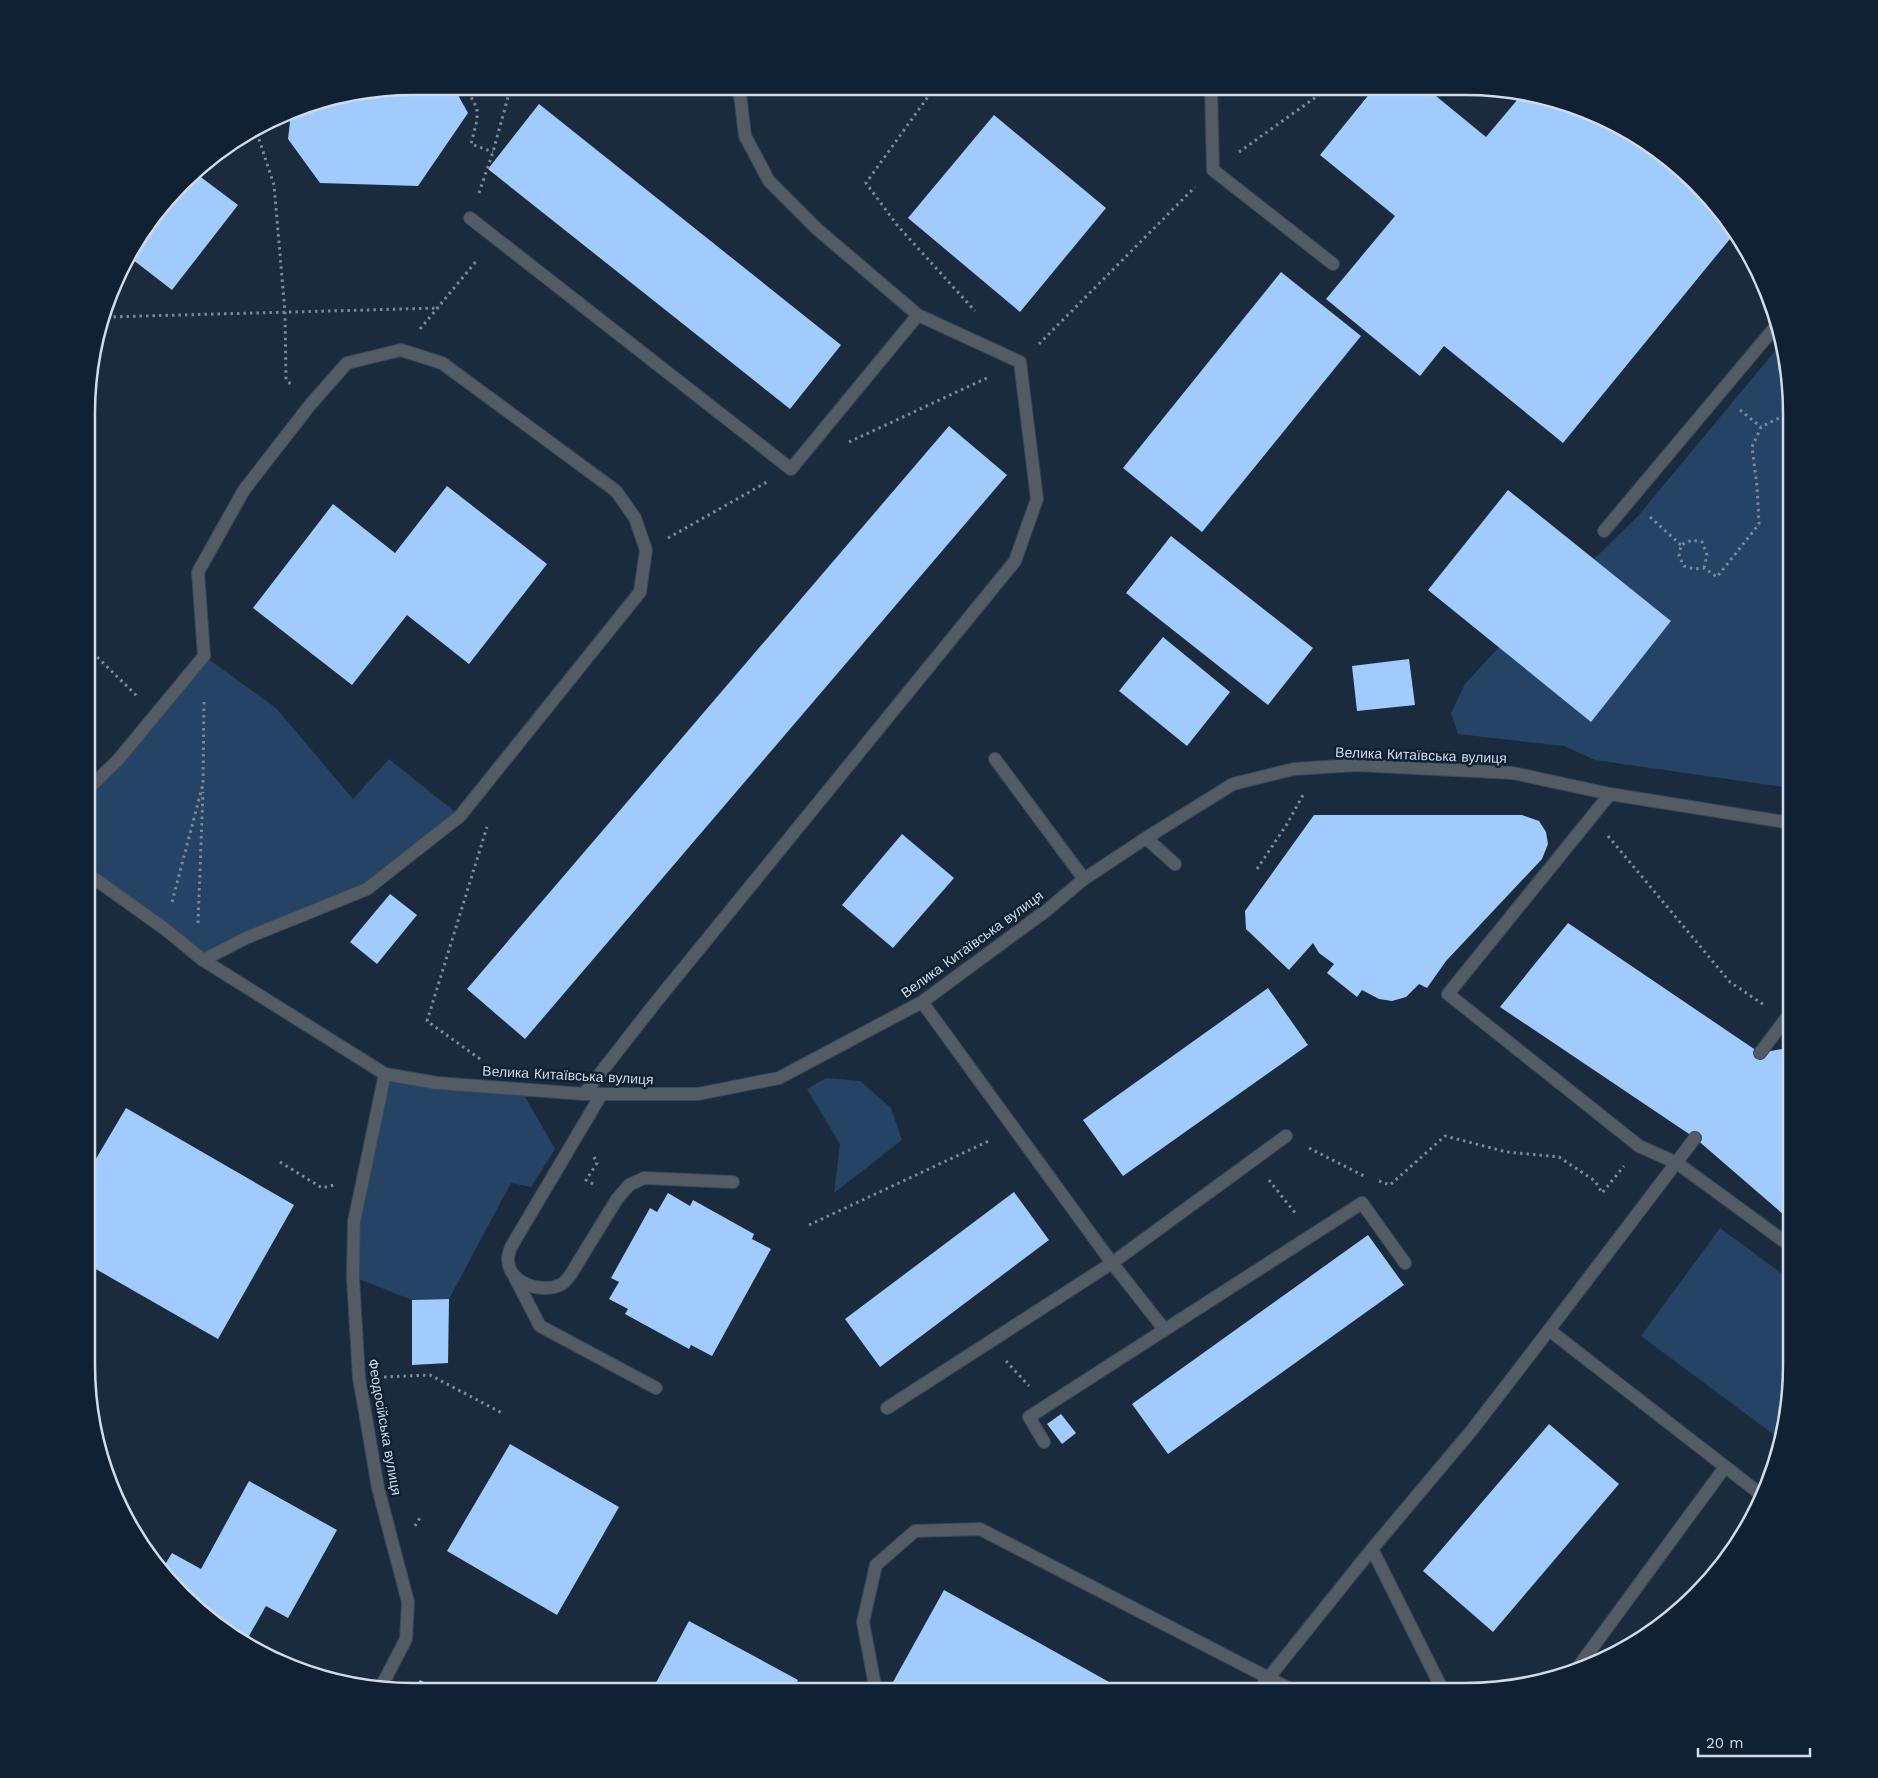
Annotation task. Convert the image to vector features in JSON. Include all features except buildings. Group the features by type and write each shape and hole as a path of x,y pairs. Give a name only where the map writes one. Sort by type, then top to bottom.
{"street":[{"path":"584,1094 656,1002 1015,561 1037,499 1020,362 918,316 817,229 769,181 745,136 740,95"},
{"path":"1211,95 1213,170 1333,264"},
{"path":"470,218 791,469 918,316"},
{"path":"1604,531 1772,331"},
{"path":"95,782 118,760 204,656 198,572 244,490 310,405 347,363 401,350 442,363 616,491 635,518 646,550 640,592 460,816 367,889 246,938 203,960"},
{"path":"995,759 1084,879"},
{"name":"Велика Китаївська вулиця","path":"95,879 165,929 203,960 385,1074 437,1083 584,1094 698,1094 779,1078 922,1002 1047,910 1084,879 1233,784 1294,769 1356,765 1513,773 1610,794 1783,822"},
{"path":"1610,794 1448,994 1640,1146 1677,1163 1783,1240"},
{"path":"1146,838 1175,864"},
{"path":"922,1002 1112,1263 1164,1330"},
{"path":"1760,1053 1783,1024"},
{"name":"Феодосійська вулиця","path":"384,1681 406,1639 408,1602 378,1488 359,1378 353,1278 354,1222 385,1074"},
{"path":"602,1095 511,1247 508,1260 540,1326 656,1388"},
{"path":"887,1408 1112,1263 1286,1136"},
{"path":"1265,1683 1372,1549 1472,1430 1695,1138"},
{"path":"513,1273 527,1285 546,1290 562,1285 571,1274 617,1199 630,1185 644,1178 733,1182"},
{"path":"1044,1442 1029,1417 1362,1203 1405,1264"},
{"path":"1549,1330 1757,1491"},
{"path":"1583,1660 1726,1467"},
{"path":"874,1683 863,1622 876,1565 915,1531 980,1529 1279,1683"},
{"path":"1372,1549 1439,1683"}],"path":[{"path":"470,95 478,108 471,144 493,152"},
{"path":"470,218 493,152 509,95"},
{"path":"929,95 866,183 897,225 975,312"},
{"path":"258,136 274,185 285,312 286,380 310,405"},
{"path":"110,317 439,308 496,237"},
{"path":"1681,545 1679,556 1684,566 1694,569 1704,568 1717,577 1759,524 1752,448 1761,427 1779,418 1783,418"},
{"path":"1631,499 1681,545"},
{"path":"1681,545 1692,540 1702,542 1707,555 1704,568"},
{"path":"95,655 155,715"},
{"path":"198,927 203,784 204,656"},
{"path":"165,929 203,784"},
{"path":"1257,869 1287,824 1303,795"},
{"path":"1592,816 1730,982 1783,1013"},
{"path":"482,1061 427,1021 489,822"},
{"path":"809,1225 1014,1129"},
{"path":"1286,1136 1361,1175 1390,1185 1445,1136 1508,1152 1559,1157 1595,1181 1602,1193 1640,1146"},
{"path":"1254,1159 1311,1235"},
{"path":"280,1162 322,1188"},
{"path":"586,1180 597,1163"},
{"path":"990,1342 1030,1388"},
{"path":"359,1378 430,1375 502,1413"}],"shaded area":[{"path":"1777,349 1783,413 1783,787 1595,760 1564,746 1458,734 1451,713 1465,684 1499,647 1591,721 1671,621 1594,559 1638,516"},
{"path":"204,656 276,708 353,799 389,759 460,816 367,889 203,960 95,879 95,781"},
{"path":"384,1077 520,1088 555,1149 531,1187 511,1183 449,1299 412,1300 359,1279 354,1222"},
{"path":"826,1078 860,1081 891,1108 902,1140 834,1193 840,1144 807,1089"},
{"path":"1720,1228 1783,1274 1782,1386 1775,1435 1641,1336"}]}
